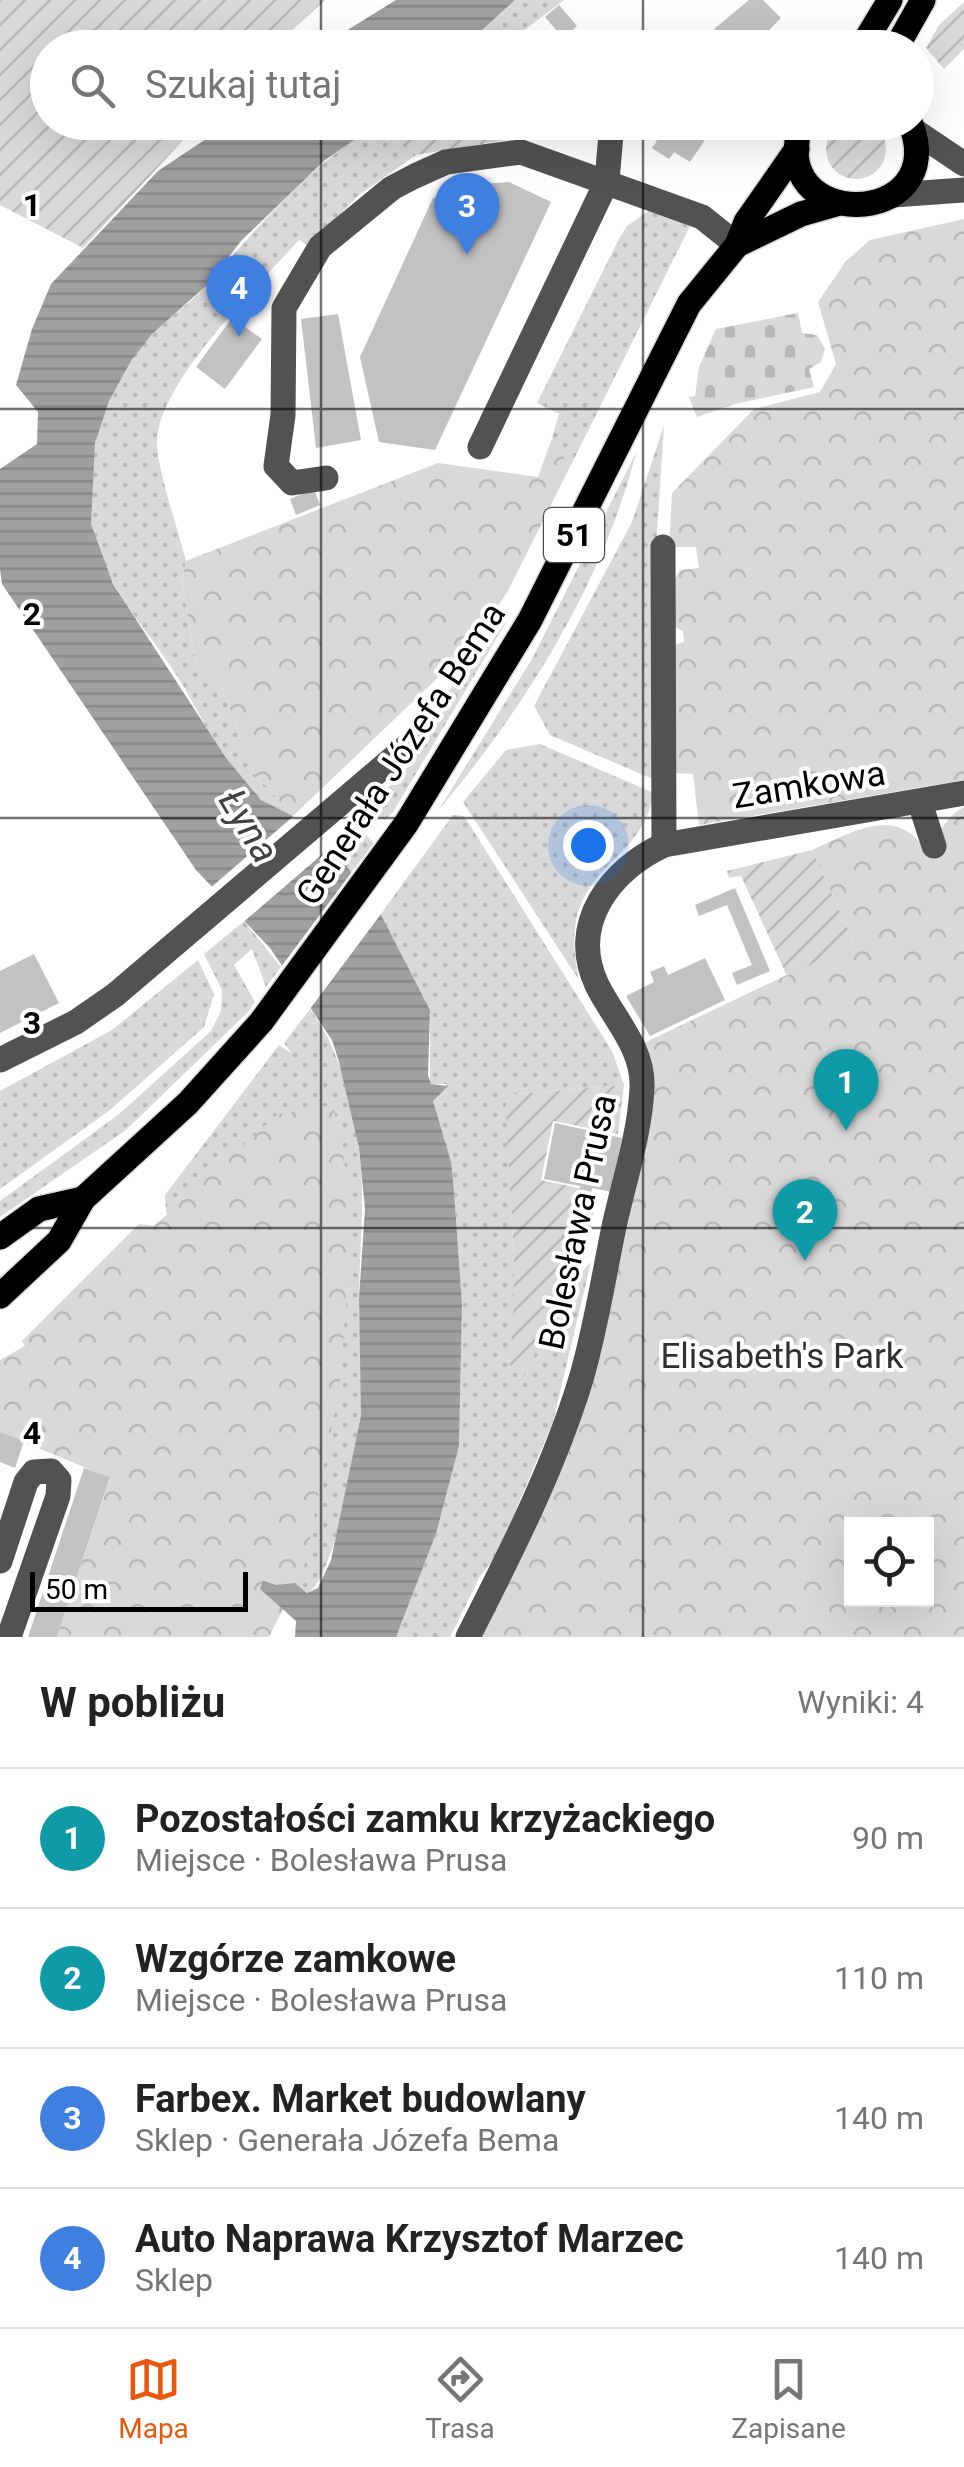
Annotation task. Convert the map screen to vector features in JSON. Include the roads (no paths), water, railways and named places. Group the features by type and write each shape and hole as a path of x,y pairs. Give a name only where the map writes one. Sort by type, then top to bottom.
{"main road":[{"path":"872,30 890,0"},
{"path":"906,30 922,0"},
{"name":"51","path":"797,149 799,140"},
{"path":"893,195 914,162 912,140"},
{"path":"797,149 810,186 836,204"},
{"name":"Generała Józefa Bema","path":"0,1296 58,1241 83,1199 188,1102 261,1022 406,824 530,620 689,304 737,245 746,222 797,149"},
{"name":"51","path":"836,204 865,207 893,195"},
{"name":"Generała Józefa Bema","path":"737,245 801,214 836,204"},
{"name":"Generała Józefa Bema","path":"0,1236 40,1208 83,1199"}],"street":[{"path":"480,447 607,182 610,140"},
{"path":"931,140 964,164"},
{"path":"326,478 292,482 276,466 283,415 284,308 320,248 392,188 446,162 521,152 702,217 737,245"},
{"path":"893,195 964,190"},
{"path":"663,548 664,845"},
{"path":"0,1060 76,1022 187,938 410,743"},
{"name":"Zamkowa","path":"664,845 964,793"},
{"path":"920,803 934,846"},
{"name":"Bolesława Prusa","path":"468,1637 549,1462 582,1378 638,1122 640,1064 593,975 590,923 613,878 639,856 664,845"},
{"path":"0,1560 26,1482 34,1472 51,1471 59,1480 58,1496 9,1637"}],"water":[{"path":"396,0 515,0 482,30 347,30"},
{"name":"Łyna","path":"204,140 354,140 325,160 241,241 207,285 152,334 131,361 109,401 95,443 91,524 113,584 226,758 261,800 293,816 343,861 380,913 430,1010 428,1075 431,1084 448,1086 433,1101 451,1162 454,1191 462,1304 459,1446 436,1534 396,1637 295,1637 296,1621 260,1589 263,1581 276,1585 295,1583 307,1593 318,1588 331,1560 361,1416 359,1298 365,1209 359,1148 332,1040 270,948 196,870 2,584 0,469 37,444 38,412 16,385 32,329 51,284 158,171"}],"place":[{"name":"Farbex. Market budowlany","path":"467,255"},
{"name":"Auto Naprawa Krzysztof Marzec","path":"239,337"},
{"name":"Pozostałości zamku krzyżackiego","path":"846,1131"},
{"name":"Wzgórze zamkowe","path":"805,1261"}],"park label":[{"name":"Elisabeth's Park","path":"782,1356"}]}
